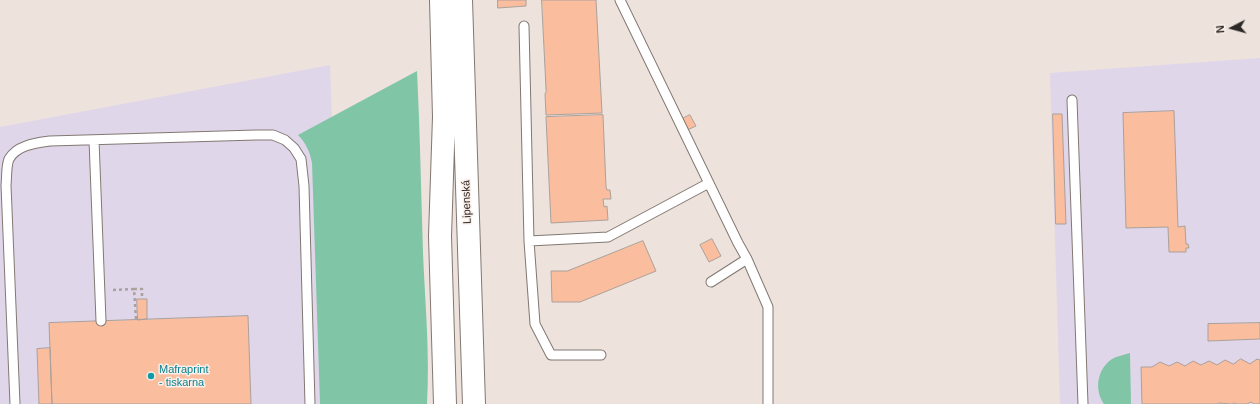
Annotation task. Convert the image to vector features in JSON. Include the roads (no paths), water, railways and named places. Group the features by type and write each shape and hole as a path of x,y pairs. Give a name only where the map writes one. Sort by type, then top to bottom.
{"main road":[{"path":"441,0 444,117 440,236 445,404"},
{"name":"Lipenská","path":"461,0 474,404"}],"lane":[{"path":"620,0 747,259 768,307 768,404"},
{"path":"524,26 529,241 535,324 550,355 601,356"},
{"path":"1072,100 1084,404"},
{"path":"15,404 6,185 9,159 23,147 50,141 256,134 273,135 284,140 294,148 301,159 304,186 310,404"},
{"path":"94,140 101,321"},
{"path":"529,241 608,237 709,183"},
{"path":"711,282 747,259"}],"place":[{"name":"Mafraprint - tiskarna","path":"151,376"}]}
